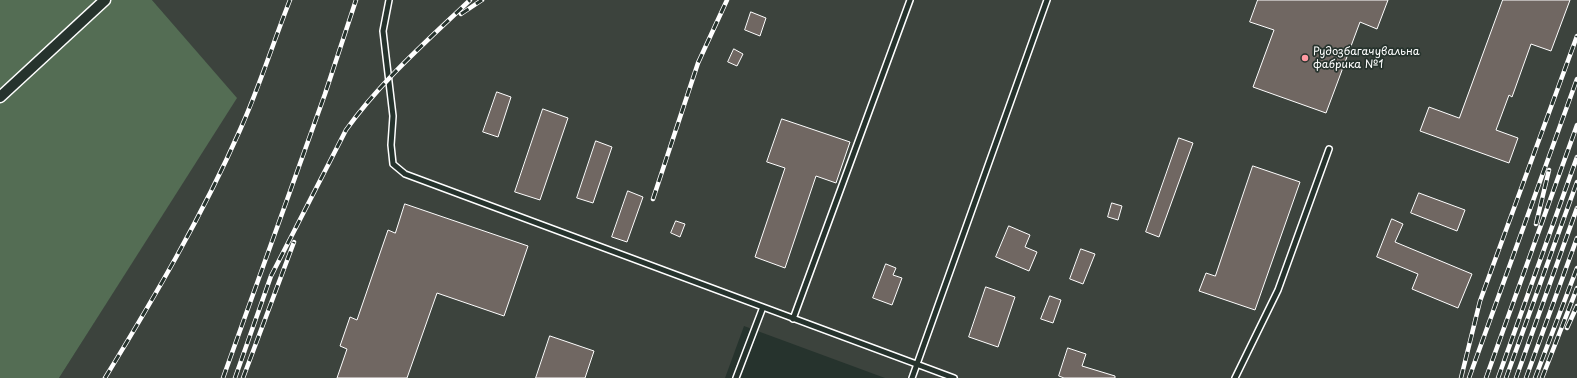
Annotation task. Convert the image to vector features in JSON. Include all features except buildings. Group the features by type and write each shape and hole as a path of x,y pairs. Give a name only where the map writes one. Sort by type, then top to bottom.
{"street":[{"path":"0,97 105,0"}],"lane":[{"path":"389,0 383,31 393,116 390,145 393,164 405,174 954,378"},
{"path":"793,318 910,0"},
{"path":"912,378 1047,0"},
{"path":"1235,378 1278,290 1329,149"},
{"path":"736,378 763,307"}],"shaded area":[{"path":"152,0 1577,0 1577,378 885,378 744,326 725,378 59,378 236,98"}],"green space":[{"path":"0,0 152,0 237,98 59,378 0,378"}],"railway":[{"path":"105,378 177,256 210,194 240,130 290,0"},
{"path":"223,378 325,94 356,0"},
{"path":"235,378 271,276 346,130 389,78 470,0"},
{"path":"461,14 482,0"},
{"path":"653,199 698,63 727,0"},
{"path":"1461,378 1480,301 1577,36"},
{"path":"1469,378 1577,79"},
{"path":"1486,378 1577,125"},
{"path":"1498,378 1577,157"},
{"path":"1536,224 1549,170"},
{"path":"1506,378 1577,182"},
{"path":"1516,378 1577,208"},
{"path":"1526,378 1577,238"},
{"path":"243,378 294,242"},
{"path":"1535,378 1577,268"},
{"path":"1542,378 1577,288"},
{"path":"1567,328 1577,306"}],"place":[{"name":"Рудозбагачувальна фабрика №1","path":"1305,58"}]}
